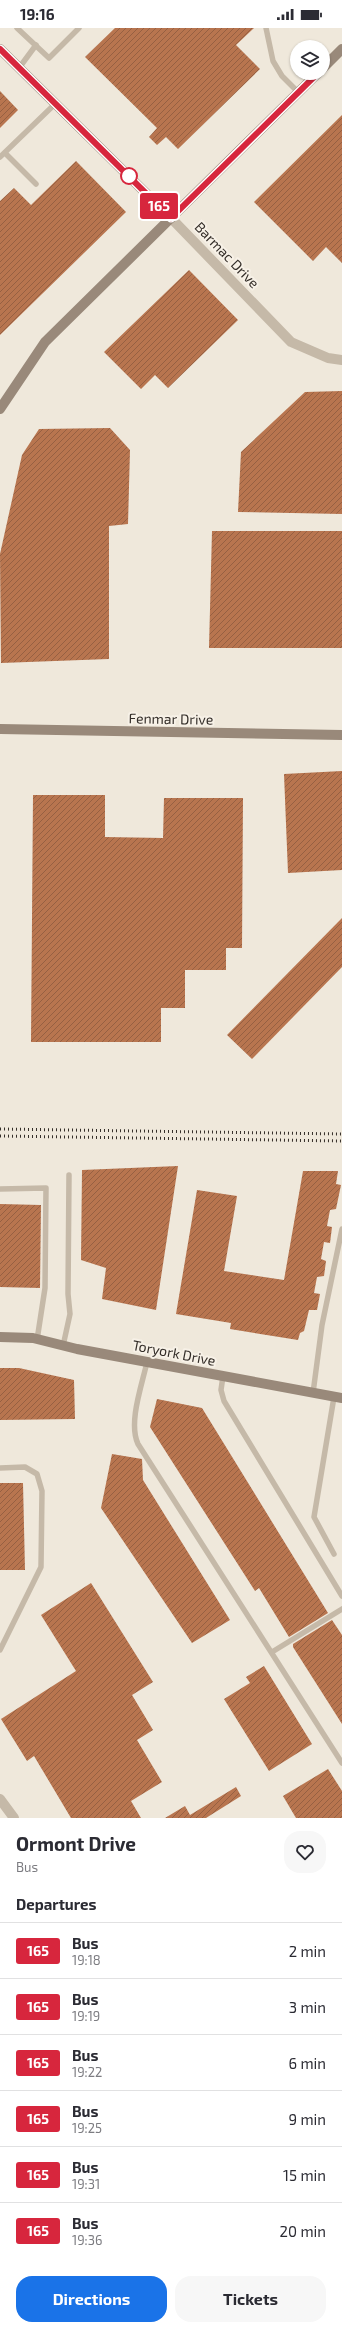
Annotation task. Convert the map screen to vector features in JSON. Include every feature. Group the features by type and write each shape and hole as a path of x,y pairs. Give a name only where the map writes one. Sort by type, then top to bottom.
{"street":[{"name":"Barmac Drive","path":"0,49 56,102 292,342 328,358 342,360"},
{"path":"330,61 342,49"},
{"path":"0,409 45,342 311,80"},
{"name":"Fenmar Drive","path":"0,730 342,735"},
{"name":"Toryork Drive","path":"0,1337 37,1340 338,1398"},
{"path":"0,1799 14,1818"}],"lane":[{"path":"17,28 49,58 80,28"},
{"path":"266,28 273,61 282,76 298,93"},
{"path":"19,68 36,46"},
{"path":"0,158 56,102"},
{"path":"5,153 36,184"},
{"path":"63,1346 70,1314 68,1294 69,1175"},
{"path":"0,1189 46,1188 45,1288 37,1340"},
{"path":"313,1393 322,1325 342,1229"},
{"path":"147,1362 134,1424 135,1438 342,1763"},
{"path":"223,1376 221,1390 224,1401 342,1596"},
{"path":"334,1554 314,1517 338,1398"},
{"path":"0,1468 25,1467 37,1474 42,1491 42,1528 41,1567 0,1650"},
{"path":"272,1652 342,1609"}],"building":[{"path":"115,28 254,28 236,45 260,69 178,149 166,137 157,145 149,137 157,128 85,57"},
{"path":"0,91 18,110 0,128"},
{"path":"342,115 342,263 326,247 313,261 254,202"},
{"path":"76,161 126,212 0,335 0,201 14,188 31,205"},
{"path":"189,270 238,320 168,388 155,375 141,389 104,352"},
{"path":"342,391 342,514 238,512 241,452 305,392"},
{"path":"110,428 130,450 128,524 109,526 109,659 1,663 0,554 22,455 39,429"},
{"path":"212,531 342,531 342,648 209,648"},
{"path":"342,771 342,870 288,873 284,774"},
{"path":"33,795 105,795 105,837 163,838 164,798 243,798 242,948 226,948 226,970 185,970 185,1008 161,1008 161,1042 31,1042"},
{"path":"342,918 342,967 252,1059 227,1035"},
{"path":"178,1166 156,1310 102,1299 106,1268 81,1260 82,1170"},
{"path":"303,1171 338,1171 336,1184 341,1185 336,1209 330,1210 327,1226 332,1227 330,1243 324,1242 321,1259 326,1261 324,1276 317,1277 314,1293 320,1294 317,1310 309,1310 304,1331 300,1333 298,1340 230,1329 231,1323 176,1314 197,1190 237,1196 224,1271 284,1280"},
{"path":"0,1204 41,1205 40,1288 0,1287"},
{"path":"0,1368 19,1368 74,1380 75,1419 0,1420"},
{"path":"157,1399 202,1408 328,1613 289,1637 259,1588 255,1591 150,1427"},
{"path":"112,1454 142,1459 143,1480 230,1620 192,1643 101,1508"},
{"path":"0,1483 23,1483 25,1570 0,1570"},
{"path":"91,1583 153,1682 132,1695 153,1730 137,1740 162,1782 131,1801 141,1818 71,1818 34,1756 27,1761 1,1719 76,1671 41,1615"},
{"path":"332,1620 342,1635 342,1724 293,1647 293,1644"},
{"path":"264,1666 312,1744 269,1771 224,1699 250,1683 246,1677"},
{"path":"328,1769 342,1791 342,1818 296,1818 283,1796"},
{"path":"236,1787 241,1796 206,1818 165,1818 185,1806 190,1815"}],"railway":[{"path":"0,1129 342,1134"},
{"path":"0,1136 342,1141"}],"bus line":[{"name":"165","path":"0,49 56,102 171,218 311,80"}]}
